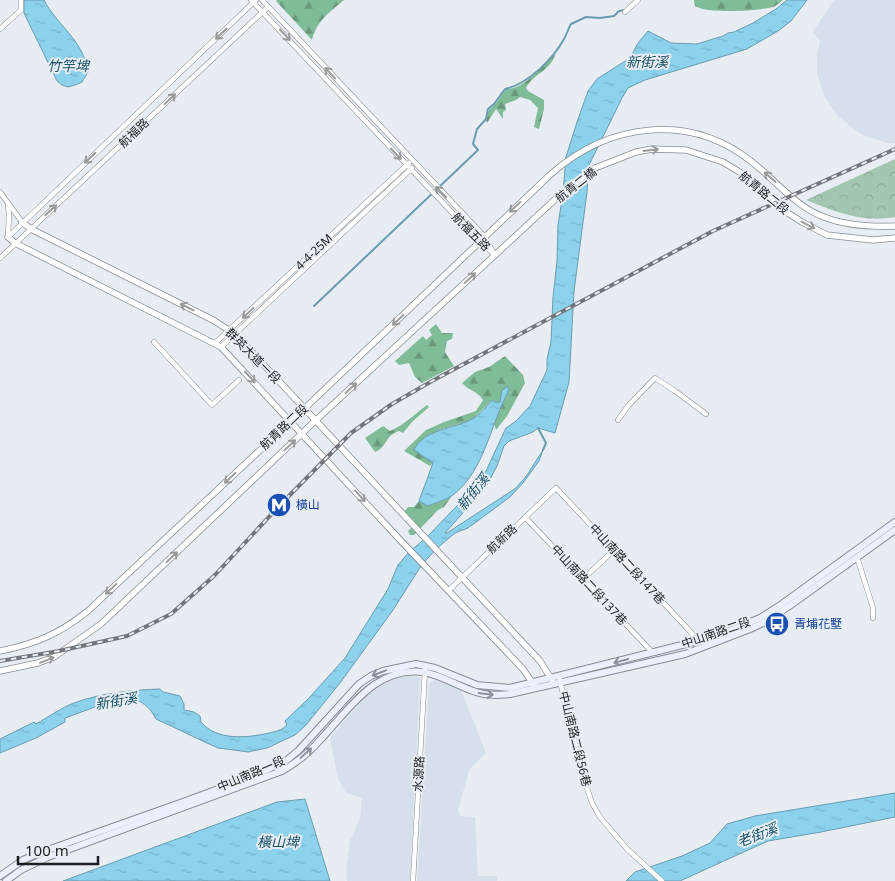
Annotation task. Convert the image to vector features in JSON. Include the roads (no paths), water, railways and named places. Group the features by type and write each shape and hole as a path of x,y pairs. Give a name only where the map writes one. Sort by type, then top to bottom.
{"main road":[{"name":"中山南路二段","path":"510,691 535,686 652,652 719,635 760,618 895,522"},
{"name":"中山南路二段","path":"556,680 685,654 750,629 788,607 895,530"},
{"name":"中山南路一段","path":"0,876 23,860 39,853 256,775 287,760 299,750 359,684 371,676 401,666 416,664 425,669"},
{"name":"中山南路一段","path":"6,881 10,876 48,857 282,771 296,763 307,753 365,690 394,675 435,668 477,684 510,691"}],"street":[{"path":"0,29 21,10 21,0"},
{"name":"航福五路","path":"262,0 484,236 495,255"},
{"path":"625,12 638,0"},
{"name":"航福五路","path":"254,1 480,242 495,255"},
{"name":"航福路","path":"8,237 254,1"},
{"name":"航福路","path":"0,258 268,7"},
{"name":"航青路二段","path":"618,135 661,129 720,141 752,162 799,203 822,217 870,227 895,226"},
{"name":"航青二橋","path":"551,174 576,154 598,142 618,135"},
{"name":"航青路二段","path":"605,164 624,156 652,149 686,150 710,157 735,169 761,189 783,210 828,235 873,240 895,238"},
{"name":"4-4-25M","path":"215,343 232,332 413,162"},
{"name":"航青二橋","path":"548,207 577,181 595,168 605,164"},
{"name":"航青路二段","path":"0,651 33,643 71,625 304,409 551,174"},
{"path":"0,192 22,222"},
{"path":"7,203 9,214 8,237"},
{"name":"航青路二段","path":"0,671 38,663 54,657 101,624 315,421 548,207"},
{"name":"群英大道一段","path":"22,222 31,229 212,320 232,332 462,577"},
{"name":"群英大道一段","path":"8,237 16,243 221,347 291,420 448,591"},
{"name":"4-4-25M","path":"221,347 232,332"},
{"path":"154,342 212,405 239,380"},
{"path":"618,420 628,406 655,378 706,414"},
{"name":"航新路","path":"448,591 556,488"},
{"name":"中山南路二段147巷","path":"556,488 698,641"},
{"name":"中山南路二段137巷","path":"525,517 652,652"},
{"path":"583,579 614,550"},
{"path":"857,557 873,608 872,618"},
{"path":"462,577 556,680"},
{"path":"448,591 523,669 535,686"},
{"name":"水源路","path":"413,881 425,669"},
{"name":"中山南路二段56巷","path":"556,680 582,776 592,802 600,817 628,849 662,881"}],"water":[{"name":"竹竿埤","path":"24,0 44,0 76,42 88,72 82,82 68,87 57,81 24,13"},
{"name":"新街溪","path":"787,0 807,0 791,21 747,49 645,80 628,88 589,165 574,291 569,382 555,433 538,428 533,432 509,441 504,446 497,466 486,487 445,533 516,488 543,450 539,461 510,497 468,528 455,533 436,549 421,566 393,610 340,683 306,725 295,735 267,748 248,752 218,748 156,719 147,707 134,699 95,707 65,718 65,722 36,738 0,753 0,739 34,722 36,724 64,707 106,694 128,691 160,689 163,692 180,696 184,704 184,710 194,712 200,716 201,722 208,728 224,735 242,737 260,735 278,730 287,725 285,721 309,698 345,658 388,589 398,565 476,486 486,471 506,428 516,421 530,406 547,370 547,359 551,342 558,225 566,157 588,91 597,79 630,58 638,43 648,31 671,43 697,44 734,32 753,23"},
{"path":"507,386 509,390 480,460 464,485 450,497 428,506 419,501 433,463 414,450 418,443 440,430 475,417 492,400 496,403 500,402 502,391"},
{"name":"老街溪","path":"895,793 895,817 768,841 680,881 626,881 635,872 682,856 710,843 727,824 755,816"},
{"name":"橫山埤","path":"305,799 330,881 63,881 277,802"}],"waterway":[{"path":"314,306 478,150 473,144 477,129 486,119 488,109 505,89 522,82 547,62 559,47 571,24 586,17 614,16 619,11 625,10"},
{"path":"538,428 546,443 543,450"}],"railway":[{"path":"0,661 59,651 127,636 171,614 214,576 351,433 392,404 713,231 895,149"}],"place":[{"name":"橫山","path":"279,505"},
{"name":"青埔花墅","path":"777,624"}]}
